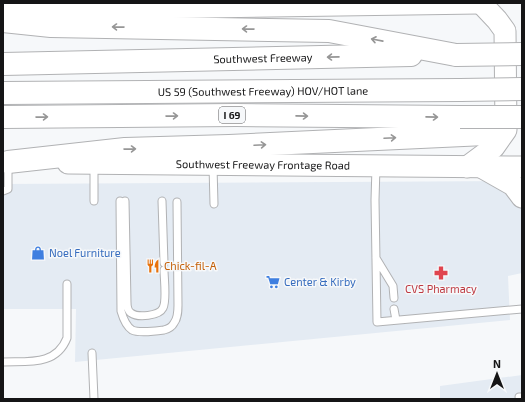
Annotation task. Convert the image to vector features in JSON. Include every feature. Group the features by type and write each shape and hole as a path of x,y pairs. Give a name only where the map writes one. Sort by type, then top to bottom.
{"highway":[{"path":"3,21 51,26 329,31 456,54"},
{"name":"Southwest Freeway","path":"3,64 456,54 522,54"},
{"name":"US 59 (Southwest Freeway) HOV/HOT lane","path":"3,93 522,90"},
{"name":"I 69","path":"3,118 236,115 461,126 522,118"},
{"path":"5,162 125,149 237,146 461,126"}],"main road":[{"path":"3,10 294,4 480,3 497,20 505,31 506,130 494,146 474,167 514,185 522,196"},
{"name":"Southwest Freeway Frontage Road","path":"5,162 522,168"}],"lane":[{"path":"3,191 8,189 5,162"},
{"path":"94,163 94,201"},
{"path":"214,165 214,204"},
{"path":"376,167 375,200 377,322 522,309"},
{"path":"162,201 164,308 157,314 136,315 132,314 127,307 122,201 121,311 122,317 131,329 136,331 164,330 174,324 177,320 177,202"},
{"path":"376,258 393,286 394,298"},
{"path":"3,362 42,360 55,355 60,351 67,338 67,284"},
{"path":"394,309 396,320"},
{"path":"92,353 94,399"}],"shaded area":[{"path":"522,181 522,273 508,276 510,320 75,362 76,309 3,309 3,184"},
{"path":"522,375 522,399 440,399 440,386"}],"place":[{"name":"Noel Furniture","path":"38,253"},
{"name":"Chick-fil-A","path":"153,266"},
{"name":"CVS Pharmacy","path":"441,273"},
{"name":"Center & Kirby","path":"273,282"}]}
